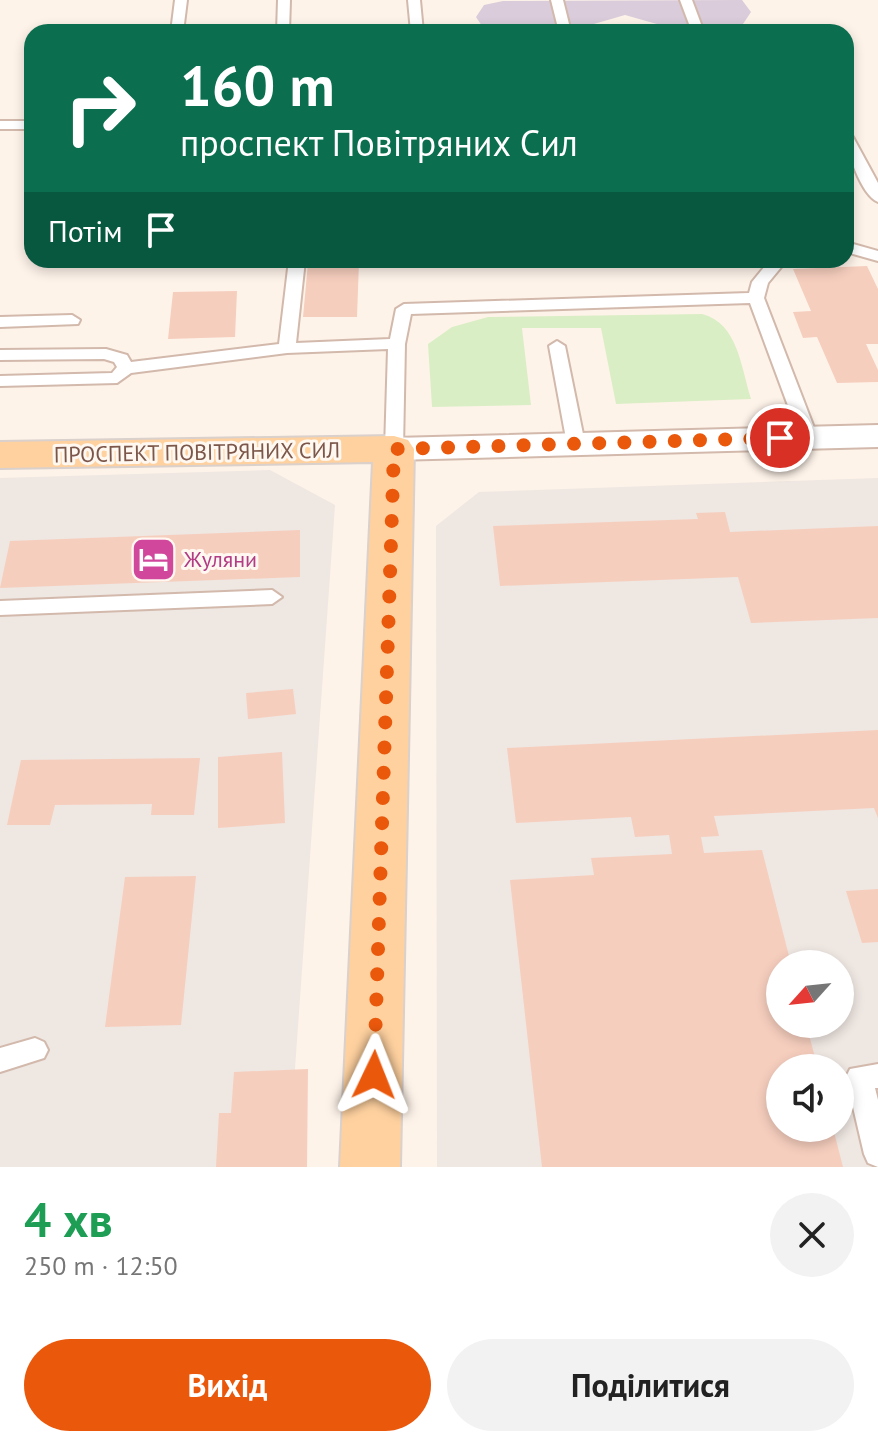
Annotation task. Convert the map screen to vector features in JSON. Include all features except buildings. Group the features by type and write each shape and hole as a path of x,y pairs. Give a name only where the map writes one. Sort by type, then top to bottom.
{"main road":[{"name":"ПРОСПЕКТ ПОВІТРЯНИХ СИЛ","path":"0,455 394,449"},
{"path":"370,1167 394,449"}],"street":[{"name":"ПРОСПЕКТ ПОВІТРЯНИХ СИЛ","path":"394,449 878,436"}],"lane":[{"path":"178,24 181,0"},
{"path":"283,24 284,0"},
{"path":"414,0 416,24"},
{"path":"557,0 563,24"},
{"path":"686,0 695,24"},
{"path":"0,125 24,125"},
{"path":"854,152 878,197"},
{"path":"854,249 878,256"},
{"path":"287,348 296,268"},
{"path":"772,268 760,282 756,298 809,438"},
{"path":"394,449 397,344 404,309 756,298"},
{"path":"0,322 72,320"},
{"path":"0,381 117,378 126,368 287,348 397,344"},
{"path":"557,346 576,444"},
{"path":"0,355 106,354 121,359 126,368"},
{"path":"0,608 272,597"},
{"path":"0,1060 35,1050"},
{"path":"878,1076 859,1077 878,1154"}],"shaded area":[{"path":"270,470 335,505 288,1167 0,1167 0,478"},
{"path":"878,478 878,1167 437,1167 436,526 479,492"}],"green space":[{"path":"702,314 714,319 731,336 751,399 616,404 601,328 522,328 531,405 432,407 428,344 452,327 488,317"}],"taxiway":[{"path":"503,17 573,15 612,0"},
{"path":"633,0 671,12 724,12"}],"place":[{"name":"Жуляни","path":"153,559"}],"route":[{"path":"374,1075 394,449 780,438"}]}
